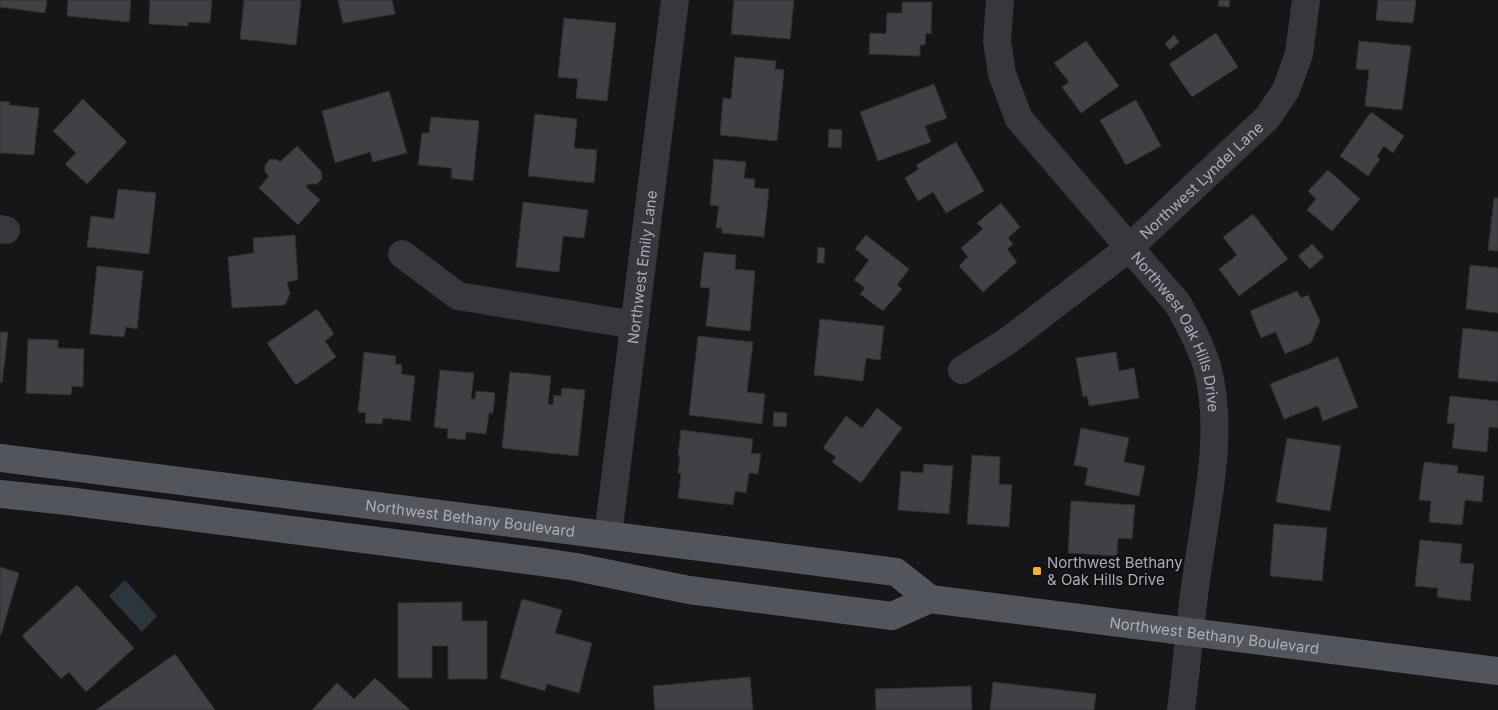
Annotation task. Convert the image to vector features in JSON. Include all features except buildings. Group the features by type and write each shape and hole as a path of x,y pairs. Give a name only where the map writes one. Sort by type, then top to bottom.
{"main road":[{"name":"Northwest Bethany Boulevard","path":"0,458 896,572 930,599 1498,671"},
{"path":"0,494 542,562 689,590 892,616 930,599"}],"street":[{"name":"Northwest Emily Lane","path":"608,535 675,0"},
{"name":"Northwest Oak Hills Drive","path":"1000,0 997,40 1002,74 1019,119 1178,304 1194,332 1206,366 1213,397 1215,426 1212,464 1181,710"},
{"name":"Northwest Lyndel Lane","path":"962,370 1009,340 1129,248 1267,118 1286,90 1299,54 1306,0"},
{"path":"402,254 458,296 635,325"}],"shaded area":[{"path":"125,580 157,616 142,632 109,596"}],"place":[{"name":"Northwest Bethany & Oak Hills Drive","path":"1037,571"}]}
